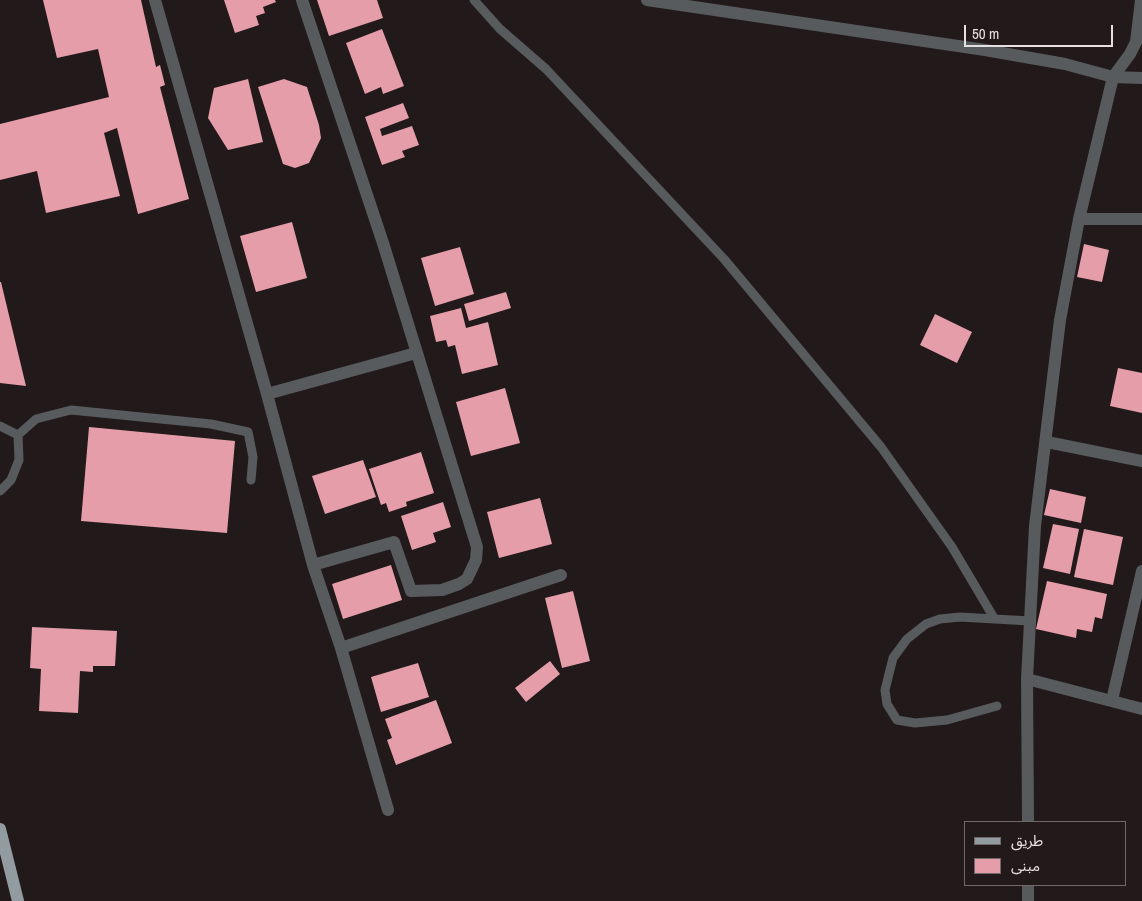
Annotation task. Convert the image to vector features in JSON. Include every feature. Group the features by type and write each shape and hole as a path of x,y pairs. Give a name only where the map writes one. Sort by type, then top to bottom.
{"main road":[{"path":"0,829 18,901"}],"street":[{"path":"155,0 267,394 313,565 341,648 388,810"},
{"path":"302,0 382,242 477,547 472,570 459,584 442,590 411,591 394,542 313,565"},
{"path":"647,0 985,50 1065,64 1112,77 1142,78"},
{"path":"1028,821 1027,679 1035,526 1047,442 1060,320 1079,219 1112,77 1130,54 1136,42 1141,0"},
{"path":"1079,219 1142,219"},
{"path":"267,394 416,353"},
{"path":"1047,442 1142,461"},
{"path":"1112,700 1142,571"},
{"path":"341,648 561,575"},
{"path":"1027,679 1142,709"},
{"path":"1028,886 1028,901"}],"lane":[{"path":"474,0 500,29 546,69 724,259 881,447 952,548 994,618"},
{"path":"0,491 11,480 18,460 18,436 36,419 72,410 211,424 248,432 253,457 251,480"},
{"path":"0,426 18,436"},
{"path":"997,706 947,720 916,723 897,720 887,704 885,690 893,658 907,639 926,624 960,617 1030,621"}],"building":[{"path":"43,0 141,0 156,67 160,65 165,85 160,87 189,199 138,214 117,128 104,133 120,196 46,213 37,171 0,180 0,124 109,97 98,49 57,58"},
{"path":"224,0 275,0 276,2 263,7 265,13 256,16 259,25 235,33"},
{"path":"317,0 377,0 383,18 329,36"},
{"path":"382,29 404,86 383,94 381,87 365,94 346,43"},
{"path":"248,79 263,142 228,150 208,118 214,88"},
{"path":"284,79 307,87 319,125 321,138 309,163 295,168 283,164 258,87"},
{"path":"403,103 409,118 380,129 382,136 412,126 419,145 402,151 405,157 382,165 365,117"},
{"path":"292,222 307,278 256,292 240,236"},
{"path":"1084,244 1109,250 1102,282 1077,277"},
{"path":"460,247 474,294 435,306 421,258"},
{"path":"1,282 26,386 0,383"},
{"path":"506,292 511,308 469,321 464,304"},
{"path":"461,308 466,328 488,322 498,365 462,374 455,345 448,347 446,340 436,342 430,316"},
{"path":"935,314 972,332 957,363 920,345"},
{"path":"1118,368 1142,373 1142,413 1110,406"},
{"path":"505,388 520,443 471,456 456,402"},
{"path":"89,427 235,441 227,533 81,521"},
{"path":"421,452 434,493 406,502 407,506 389,512 386,503 381,505 369,469"},
{"path":"363,460 376,497 325,514 312,476"},
{"path":"1050,489 1086,497 1081,523 1044,515"},
{"path":"540,498 552,544 499,558 487,512"},
{"path":"443,502 451,527 433,533 436,542 412,550 401,516"},
{"path":"1053,524 1079,529 1070,574 1043,568"},
{"path":"1084,529 1123,537 1113,585 1074,577"},
{"path":"391,565 402,600 343,619 332,584"},
{"path":"1047,581 1107,594 1102,619 1095,617 1092,632 1077,629 1076,638 1036,629"},
{"path":"573,591 590,661 562,668 545,598"},
{"path":"32,627 117,631 115,666 93,666 93,672 80,671 78,713 39,711 41,669 30,668"},
{"path":"550,661 560,674 526,702 515,688"},
{"path":"418,663 429,697 381,712 371,677"},
{"path":"436,700 452,743 396,765 387,740 392,738 385,719"}]}
